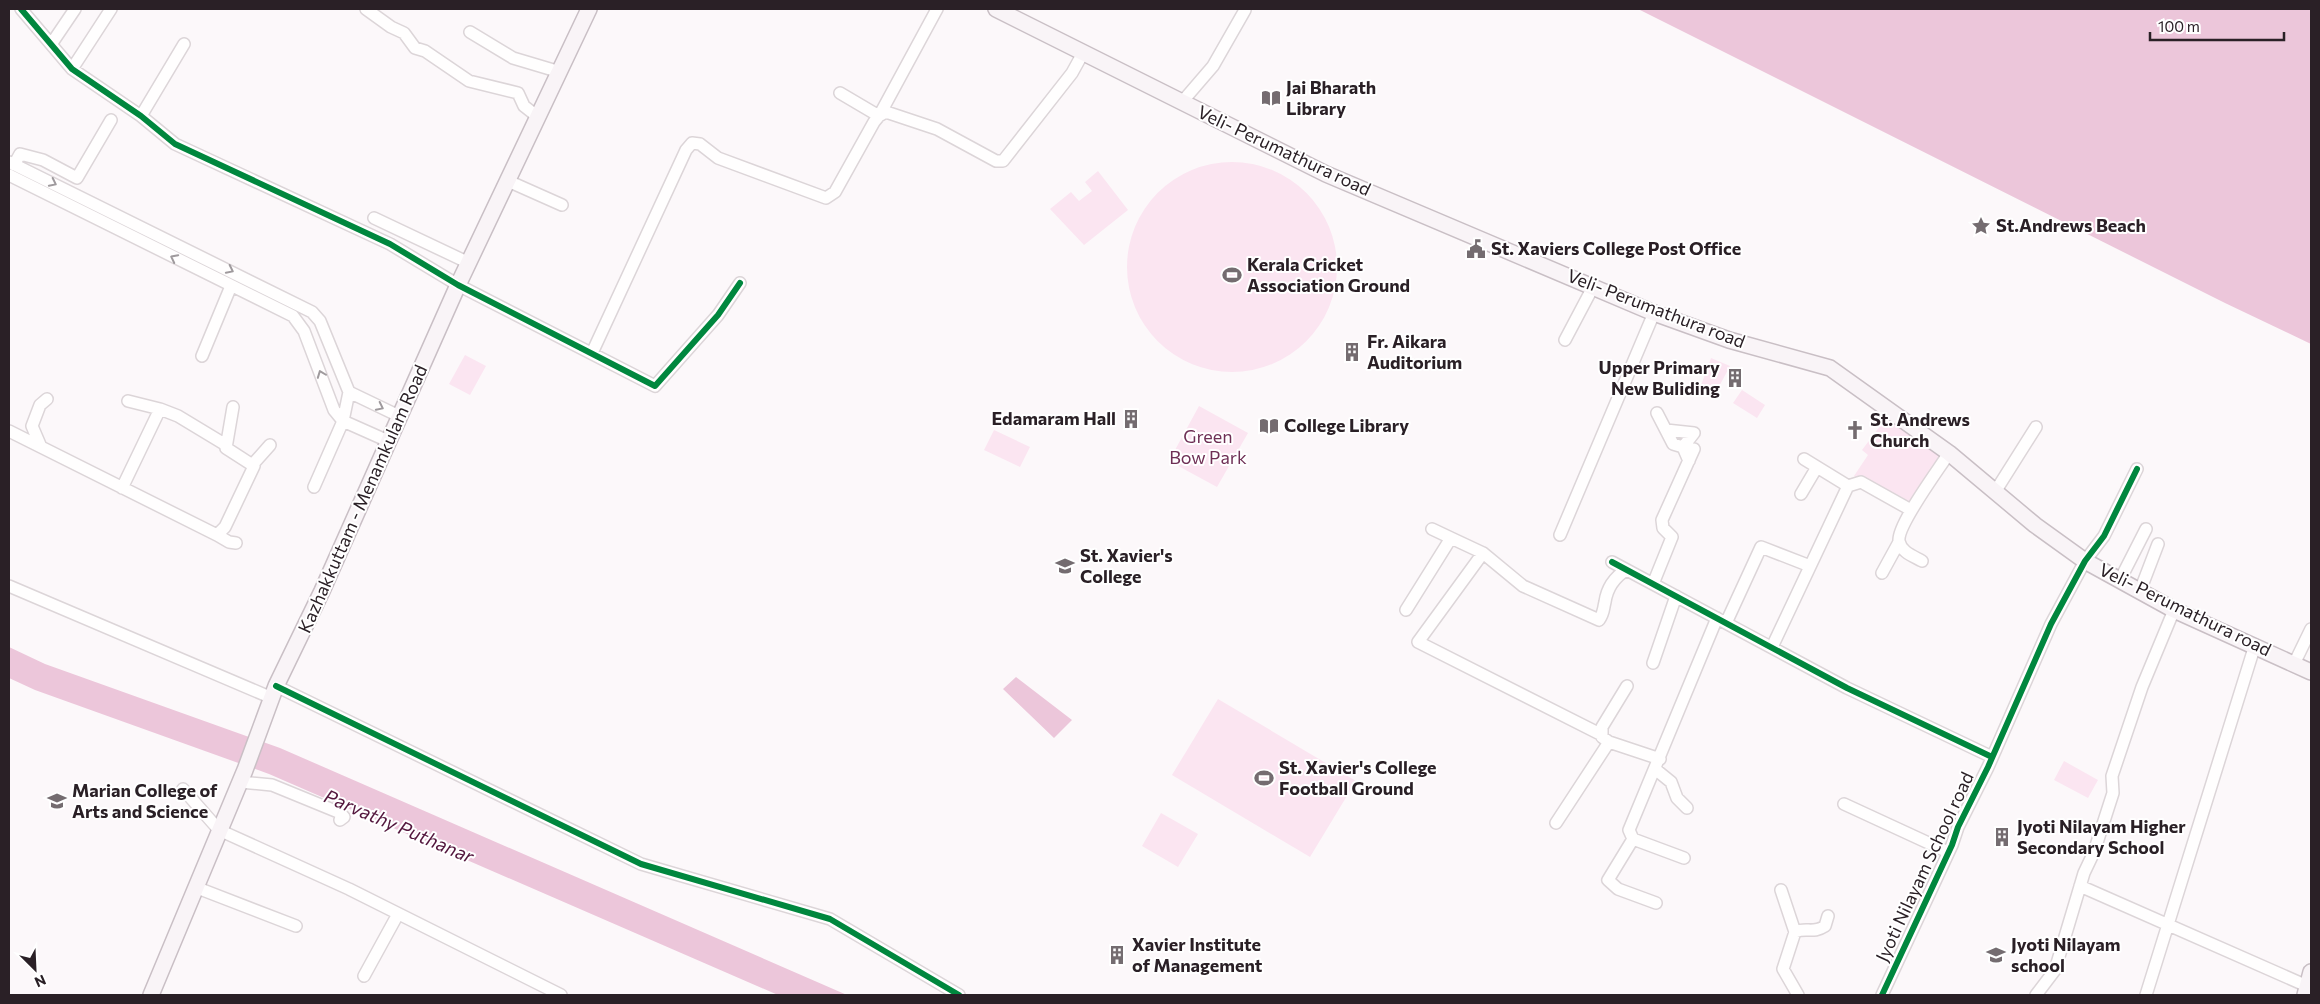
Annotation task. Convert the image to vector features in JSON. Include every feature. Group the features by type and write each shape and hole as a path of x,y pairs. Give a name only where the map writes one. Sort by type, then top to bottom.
{"main road":[{"name":"Kazhakkuttam - Menamkulam Road","path":"151,995 243,776 274,692 322,591 388,441 401,417 458,285 589,9"},
{"name":"Veli- Perumathura road","path":"996,9 1326,174 1654,313 1729,340 1830,368 1949,454 2035,525 2085,561 2174,610 2255,645 2311,672"}],"street":[{"path":"21,9 52,43 72,69 141,116 176,144 390,244 458,285 655,386 718,315 740,283"},
{"path":"52,43 75,9"},
{"path":"72,69 111,9"},
{"path":"366,9 391,27 404,33 415,48 425,51 469,81 518,94 524,106 538,117"},
{"path":"592,353 689,145 696,142 718,158 826,198 835,192 937,9"},
{"path":"1182,102 1213,66 1245,10"},
{"path":"470,32 513,58 560,72"},
{"path":"141,116 184,44"},
{"path":"840,93 879,116 891,113 937,129 996,160 1003,161 1072,73 1083,54"},
{"path":"111,120 77,178 43,160 20,154 11,167 24,176 204,272 293,316 304,331 334,410 343,421 388,441"},
{"path":"24,176 209,259 312,312 320,321 349,392 343,421 314,487"},
{"path":"508,181 562,205"},
{"path":"374,218 469,263"},
{"path":"204,272 209,259"},
{"path":"202,356 231,286"},
{"path":"1565,340 1593,287"},
{"path":"1560,535 1654,313"},
{"path":"349,392 401,417"},
{"path":"41,447 32,426 40,405 47,399"},
{"path":"128,401 160,409 178,416 226,445 228,450 253,464"},
{"path":"226,445 232,407"},
{"path":"122,488 160,409"},
{"path":"1657,413 1673,444 1688,448"},
{"path":"1995,492 2036,427"},
{"path":"1653,584 1672,537 1663,528 1662,520 1688,461 1688,448 1694,433 1666,430"},
{"path":"9,431 217,534 229,542 236,543"},
{"path":"217,534 225,527 254,468 253,464 270,445"},
{"path":"1882,573 1899,542 1900,534 1911,510 1949,454"},
{"path":"1804,459 1848,486"},
{"path":"1801,494 1817,467"},
{"name":"Jyoti Nilayam School road","path":"1882,995 1958,827 1992,758 2051,624 2085,561 2104,536 2137,469"},
{"path":"1772,647 1848,486 1860,482 1911,510"},
{"path":"2120,580 2146,529"},
{"path":"1432,530 1483,553 1523,586 1598,620 1604,614 1605,600 1615,578 1626,570"},
{"path":"1406,610 1452,538"},
{"path":"1899,542 1905,552 1922,561"},
{"path":"2140,591 2158,544"},
{"path":"1684,858 1633,839 1630,835 1631,824 1722,620 1761,547 1810,566"},
{"path":"1483,553 1418,642 1657,764 1671,782 1677,798 1687,808"},
{"path":"1612,562 1846,688 1992,758"},
{"path":"9,586 274,692 641,864 830,919 959,995"},
{"path":"1653,662 1676,596"},
{"path":"2036,995 2054,970 2080,886 2113,792 2112,776 2140,696 2174,610"},
{"path":"2294,664 2311,629"},
{"path":"2146,995 2255,645"},
{"path":"1556,823 1604,738 1602,727 1627,686"},
{"path":"243,776 272,785 338,812 344,817 340,820"},
{"path":"183,789 220,830 349,889 561,995"},
{"path":"1844,804 1948,852"},
{"path":"1633,839 1608,880 1618,888 1656,903"},
{"path":"2080,886 2308,985"},
{"path":"195,887 296,926"},
{"path":"1781,890 1795,932 1783,969 1798,995"},
{"path":"364,976 398,914"},
{"path":"1795,932 1801,929 1817,931 1825,926 1828,916"}],"green space":[{"name":"Kerala Cricket Association Ground","path":"1222,162 1242,162 1263,166 1282,174 1307,192 1320,208 1333,236 1337,267 1333,298 1320,326 1307,342 1291,355 1263,368 1242,372 1222,372 1201,368 1182,360 1157,342 1144,326 1131,298 1127,277 1127,257 1131,236 1139,217 1157,192 1173,179 1201,166"},
{"path":"1098,171 1128,210 1084,245 1050,209 1071,192 1079,201 1092,191 1085,182"},
{"path":"465,355 486,366 470,395 449,384"},
{"path":"1711,358 1730,366 1715,394 1700,388"},
{"path":"1742,390 1765,405 1757,418 1733,403"},
{"name":"Green Bow Park","path":"1199,406 1248,433 1217,487 1169,461"},
{"path":"1887,417 1943,457 1911,504 1903,503 1854,476 1868,455 1862,450"},
{"path":"994,430 1030,447 1020,467 984,450"},
{"name":"St. Xavier's College Football Ground","path":"1218,699 1356,781 1310,857 1172,775"},
{"path":"2064,761 2098,780 2088,798 2054,780"},
{"path":"1161,813 1198,834 1178,867 1142,846"}],"water":[{"path":"1638,9 2311,9 2311,344 2225,303"},
{"name":"Parvathy Puthanar","path":"9,647 45,664 280,748 847,995 778,995 269,774 35,690 9,678"},
{"path":"1016,677 1072,720 1054,738 1003,689"}],"cycle path":[{"path":"21,9 72,69 141,116 175,144 390,244 458,285 655,386 718,315 740,283"},
{"path":"1882,995 1952,845 1958,827 1988,767 2051,624 2085,561 2104,536 2137,469"},
{"path":"1612,562 1847,688 1992,757"},
{"path":"276,686 641,864 830,919 959,995"}],"place":[{"name":"Jai Bharath Library","path":"1271,98"},
{"name":"St.Andrews Beach","path":"1981,226"},
{"name":"St. Xaviers College Post Office","path":"1476,249"},
{"name":"Kerala Cricket Association Ground","path":"1232,275"},
{"name":"Fr. Aikara Auditorium","path":"1352,352"},
{"name":"Upper Primary New Buliding","path":"1735,378"},
{"name":"Edamaram Hall","path":"1131,419"},
{"name":"College Library","path":"1269,426"},
{"name":"St. Andrews Church","path":"1855,430"},
{"name":"St. Xavier's College","path":"1065,566"},
{"name":"St. Xavier's College Football Ground","path":"1264,778"},
{"name":"Marian College of Arts and Science","path":"57,801"},
{"name":"Jyoti Nilayam Higher Secondary School","path":"2002,837"},
{"name":"Xavier Institute of Management","path":"1117,955"},
{"name":"Jyoti Nilayam school","path":"1996,955"}]}
